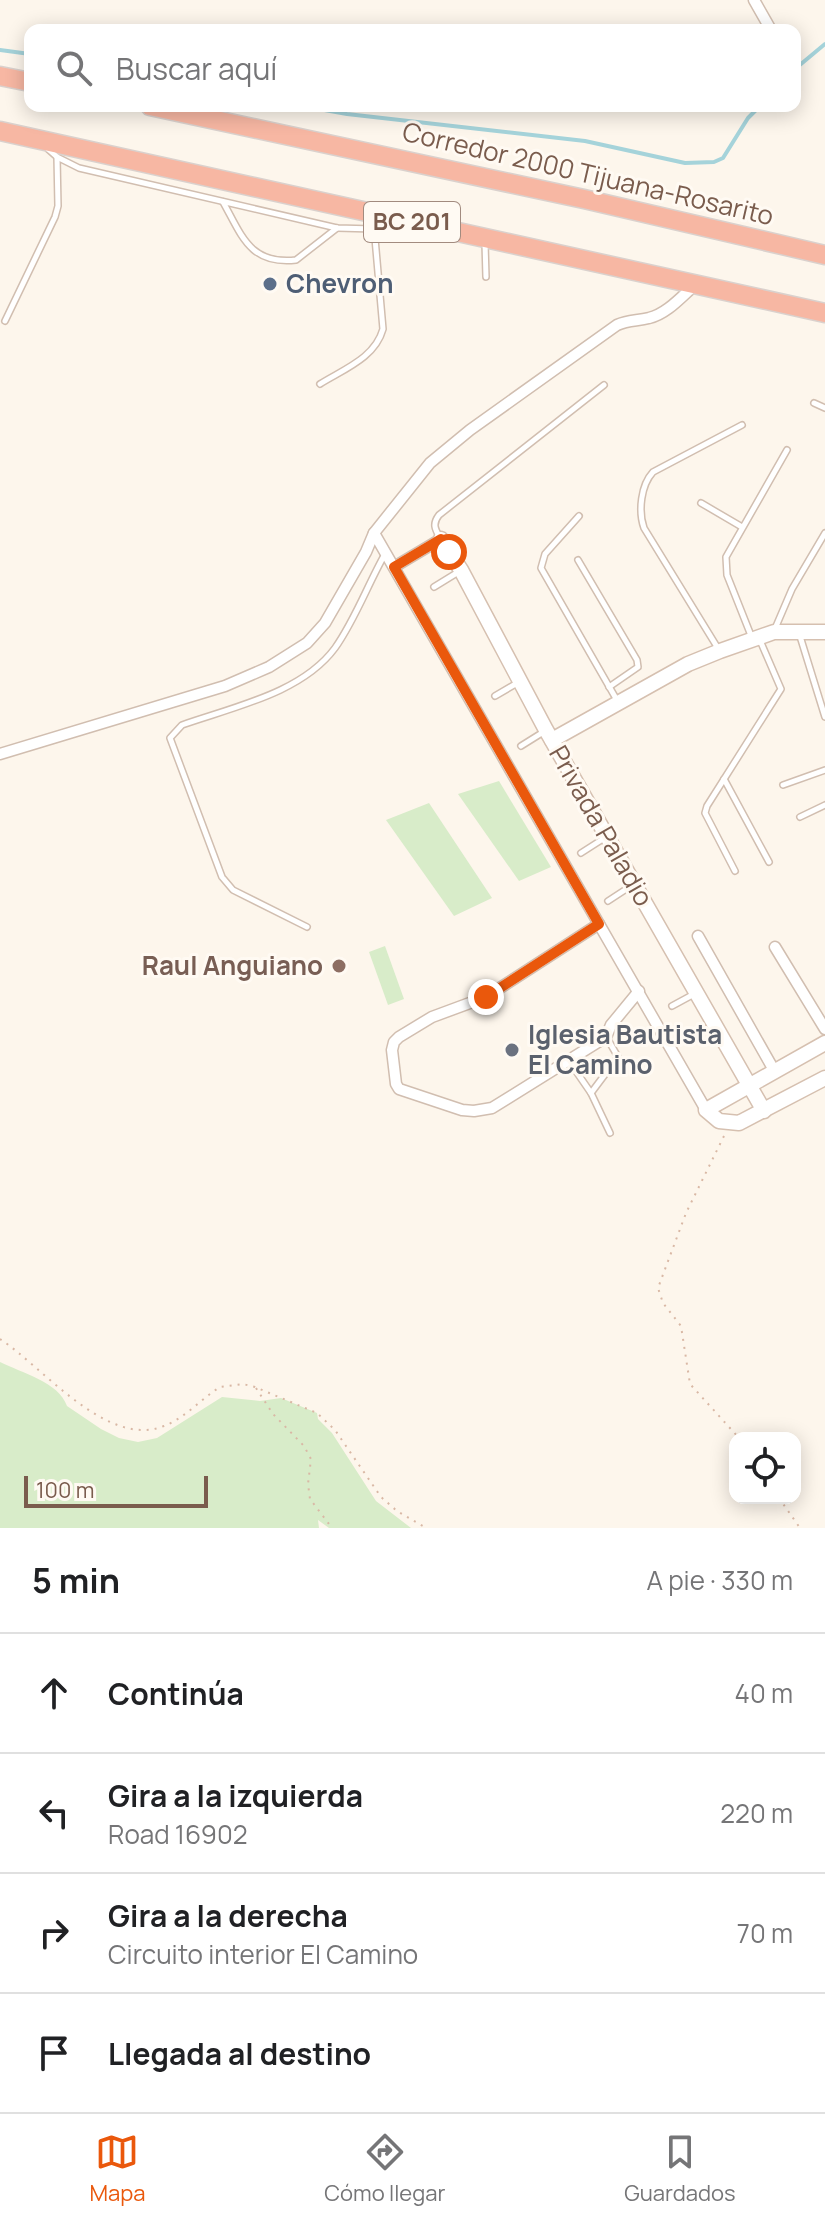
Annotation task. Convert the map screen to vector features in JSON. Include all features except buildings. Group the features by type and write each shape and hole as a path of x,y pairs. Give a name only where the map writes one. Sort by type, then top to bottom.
{"highway":[{"path":"0,76 24,81"},
{"name":"Corredor 2000 Tijuana-Rosarito","path":"178,112 825,252"},
{"name":"BC 201","path":"0,131 51,147 373,222 402,220 825,313"}],"street":[{"path":"754,0 768,24"},
{"path":"0,754 200,694 269,667 307,643 325,623 374,533 430,463 470,430 617,325 629,319 648,319 662,313 696,284"},
{"path":"374,533 706,1110 719,1121 739,1123 825,1078"},
{"path":"394,567 441,539"},
{"name":"Privada Paladio","path":"441,539 764,1111"},
{"path":"549,735 618,703 688,664 720,651 774,632 825,632"},
{"path":"599,924 486,997 432,1017 399,1037 392,1050 396,1084 399,1089 462,1110 492,1108 606,1037 611,1025 639,991"},
{"path":"698,936 775,1072"},
{"path":"775,947 825,1029"},
{"path":"706,1110 825,1043"}],"lane":[{"path":"51,147 79,168 337,228 373,222 383,329 379,344 320,384"},
{"path":"5,321 58,206 51,147"},
{"path":"223,201 248,246 261,255 296,260 337,228"},
{"path":"485,238 486,277"},
{"path":"441,539 434,528 434,521 439,515 604,385"},
{"path":"814,403 825,408"},
{"path":"720,651 644,528 641,511 646,479 653,472 742,425"},
{"path":"735,871 705,813 781,689 755,638 725,566 730,549 787,450"},
{"path":"701,503 742,527"},
{"path":"579,516 545,554 541,568 618,703"},
{"path":"774,632 792,589 825,533"},
{"path":"307,927 233,890 222,877 170,738 182,725 289,686 312,673 338,645 385,553"},
{"path":"578,560 637,660 638,667 633,672 609,687"},
{"path":"434,587 461,570"},
{"path":"799,632 825,717"},
{"path":"495,696 520,681"},
{"path":"521,746 549,735"},
{"path":"783,785 825,770"},
{"path":"724,779 769,862"},
{"path":"800,817 825,805"},
{"path":"581,853 607,836"},
{"path":"608,901 635,884"},
{"path":"672,1006 697,992"},
{"path":"591,1093 618,1057 606,1037"},
{"path":"568,1060 591,1093 610,1133"}],"path":[{"path":"730,1124 686,1213 658,1288 663,1303 681,1326 690,1384 734,1432"},
{"path":"0,1339 97,1414 129,1430 166,1426 220,1387 243,1384 294,1402 327,1420 381,1497 397,1511 426,1528"},
{"path":"255,1387 273,1414 304,1446 311,1459 310,1499 332,1528"},
{"path":"783,1504 800,1528"}],"green space":[{"path":"499,781 551,867 519,881 458,794"},
{"path":"429,803 492,898 454,916 386,820"},
{"path":"385,946 404,999 388,1005 369,952"},
{"path":"0,1362 48,1384 67,1406 101,1429 119,1438 138,1442 157,1438 222,1397 260,1401 281,1398 317,1413 318,1419 332,1433 376,1501 411,1528 329,1528 318,1520 319,1528 0,1528"}],"waterway":[{"path":"801,64 825,44"},
{"path":"0,50 24,53"},
{"path":"336,112 585,141 685,163 714,162 723,158 754,112"}],"place":[{"name":"Chevron","path":"270,284"},
{"name":"Raul Anguiano","path":"339,966"},
{"name":"Iglesia Bautista El Camino","path":"512,1050"}],"route":[{"path":"449,552 441,539 394,567 599,924 486,997"}]}
